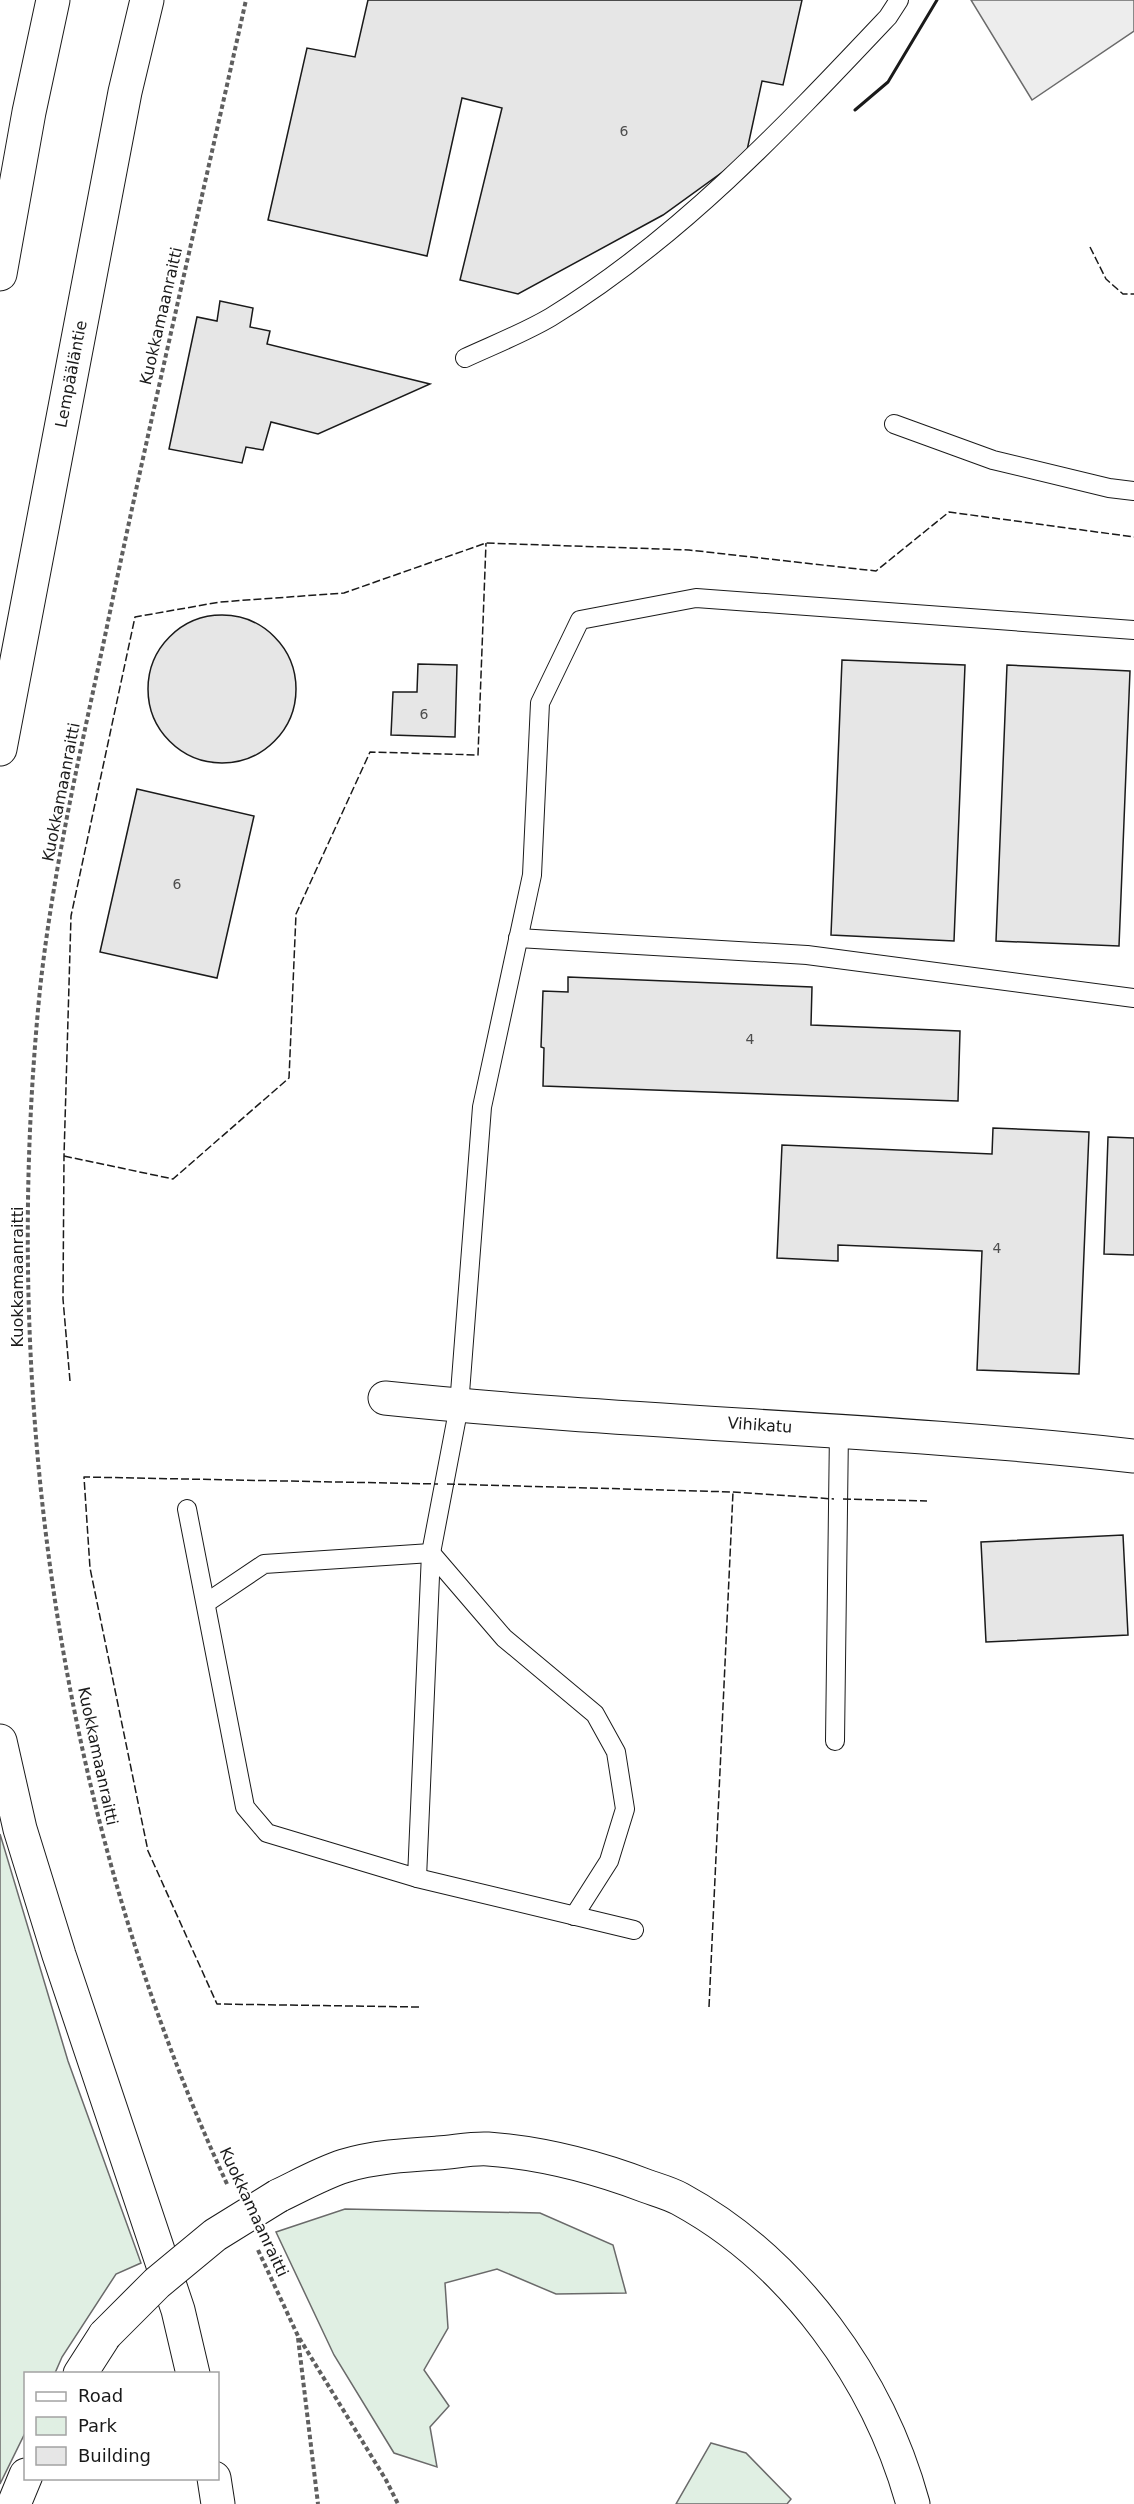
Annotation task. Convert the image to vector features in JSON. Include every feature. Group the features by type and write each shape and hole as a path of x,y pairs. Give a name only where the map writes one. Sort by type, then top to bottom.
{"main road":[{"path":"0,274 29,112 54,0"},
{"name":"Lempääläntie","path":"0,749 125,92 147,0"},
{"name":"Vihikatu","path":"386,1398 459,1406 839,1430 1134,1456"},
{"path":"0,1741 20,1829 59,1955 178,2310 193,2372"},
{"path":"81,2372 105,2335 157,2283 215,2235 278,2196 344,2166 406,2155 486,2149 544,2157 616,2175 679,2199 729,2231 772,2266 826,2328 873,2400 903,2467 913,2504"},
{"path":"14,2504 24,2480"},
{"path":"214,2480 218,2504"}],"lane":[{"path":"465,358 550,317 655,245 791,119 888,16 899,0"},
{"path":"894,424 993,460 1109,488 1134,491"},
{"path":"417,1878 431,1553 459,1406 482,1107 532,875 540,703 580,620 696,598 1134,630"},
{"path":"518,938 807,955 1134,998"},
{"path":"836,1741 839,1430"},
{"path":"188,1509 245,1808 267,1833 417,1878 634,1930"},
{"path":"206,1603 264,1564 431,1553"},
{"path":"431,1553 504,1638 595,1714 616,1752 625,1809 609,1861 574,1916"}],"path":[{"name":"Kuokkamaanraitti","path":"228,2185 203,2131 165,2034 108,1856 90,1777 67,1669 46,1541 30,1373 27,1283 30,1113 40,988 50,913 68,809 149,423 246,0"},
{"name":"Kuokkamaanraitti","path":"253,2239 298,2336 386,2480 398,2504"},
{"path":"298,2336 318,2504"}],"green space":[{"path":"0,1834 68,2061 141,2263 116,2274 62,2357 55,2372 24,2372 24,2435 0,2484"},
{"path":"345,2209 540,2213 613,2245 626,2293 556,2294 497,2269 445,2283 448,2328 424,2370 449,2406 430,2427 437,2467 394,2453 334,2355 276,2232"},
{"path":"711,2443 746,2453 791,2499 787,2504 676,2504"}],"shaded area":[{"path":"971,0 1134,0 1134,31 1032,100"}],"building":[{"path":"368,0 802,0 783,85 762,81 746,155 663,215 518,294 460,280 502,108 462,98 427,256 268,220 307,48 355,57"},
{"path":"220,301 253,308 250,327 270,331 267,344 430,384 318,434 271,422 263,450 246,447 242,463 169,449 197,317 217,321"},
{"path":"222,615 251,620 275,636 291,660 296,689 291,718 275,742 251,758 222,763 193,758 169,742 153,718 148,689 153,660 169,636 193,620"},
{"path":"842,660 965,665 954,941 831,935"},
{"path":"418,664 457,665 455,737 391,735 393,692 417,692"},
{"path":"1007,665 1130,671 1119,946 996,941"},
{"path":"137,789 254,816 217,978 100,952"},
{"path":"568,977 812,987 811,1025 960,1031 958,1101 543,1086 544,1048 541,1047 543,991 568,992"},
{"path":"993,1128 1089,1132 1079,1374 977,1370 982,1251 838,1245 838,1261 777,1258 782,1145 992,1154"},
{"path":"1108,1137 1134,1138 1134,1255 1104,1254"},
{"path":"1123,1535 1128,1635 986,1642 981,1542"}],"fence":[{"path":"1090,247 1106,279 1123,294 1134,294"},
{"path":"70,1381 63,1299 64,1156 71,916 135,617 220,602 344,593 486,543 689,550 876,571 949,512 1134,537"},
{"path":"64,1156 173,1179 289,1078 296,914 370,752 478,755 486,543"},
{"path":"419,2007 217,2004 148,1851 90,1568 84,1477 438,1484"},
{"path":"447,1484 733,1492 834,1499"},
{"path":"709,2007 733,1492"},
{"path":"843,1499 927,1501"}],"wall":[{"path":"855,110 888,82 937,0"}]}
